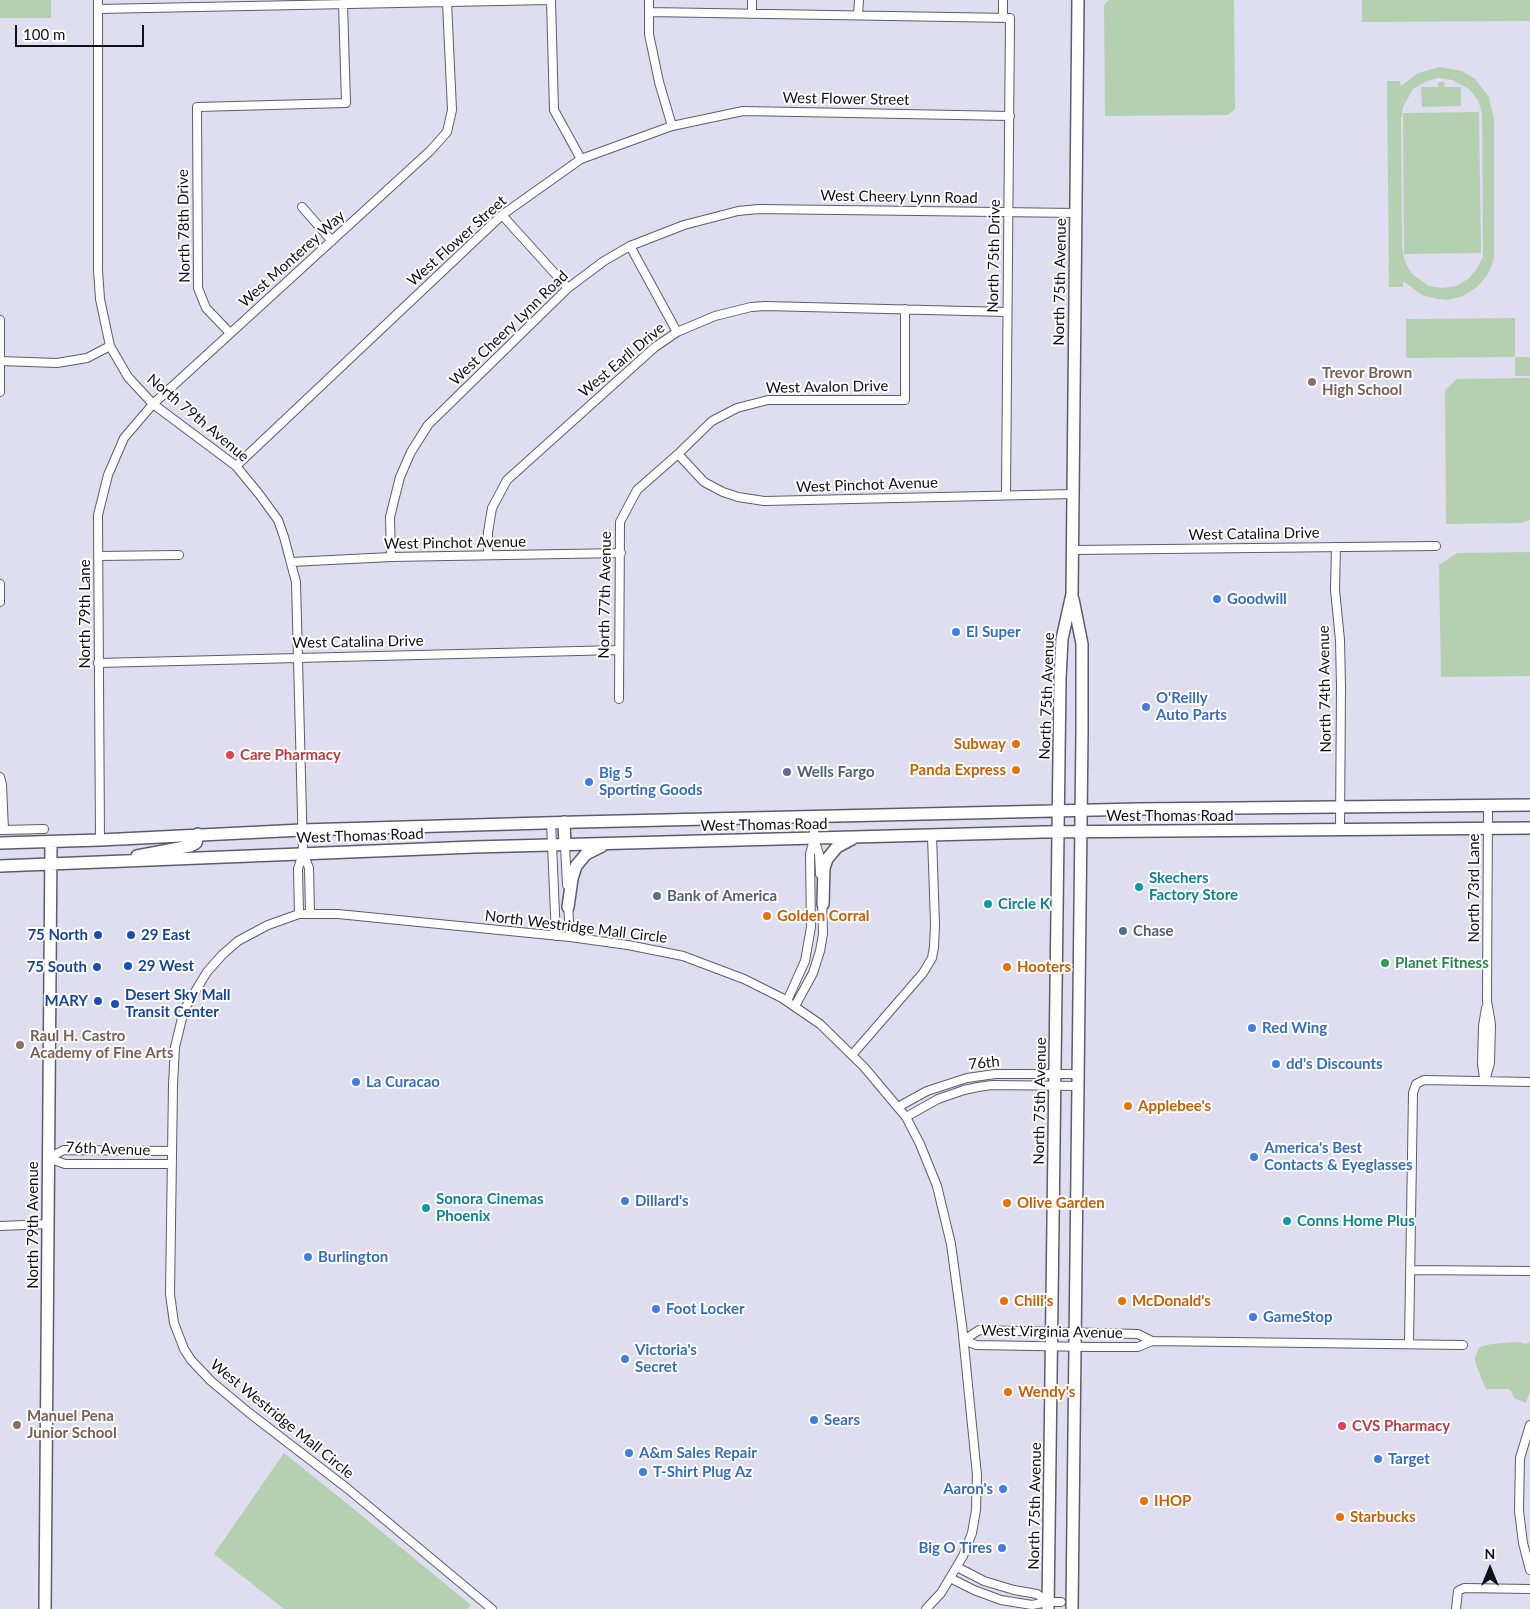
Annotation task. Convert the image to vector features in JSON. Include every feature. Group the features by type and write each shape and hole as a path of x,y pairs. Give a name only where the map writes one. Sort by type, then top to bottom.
{"main road":[{"name":"North 75th Avenue","path":"1048,1605 1062,647 1072,594 1073,550 1078,0"},
{"name":"North 75th Avenue","path":"1072,594 1082,644 1082,811 1072,1609"},
{"name":"West Thomas Road","path":"0,843 302,830 552,822 1059,811 1530,805"},
{"path":"564,822 565,846"},
{"name":"West Thomas Road","path":"0,866 303,853 1059,832 1530,828"},
{"path":"116,862 146,853 190,846 196,843 198,834"},
{"path":"823,904 824,868 827,859 837,847 852,838"},
{"name":"North 79th Avenue","path":"45,1609 51,842"},
{"path":"568,908 576,866 592,850 608,845"}],"street":[{"name":"North 79th Avenue","path":"98,0 98,270 100,299 110,346 128,377 153,404 236,466 278,520 296,582 303,853"},
{"path":"98,9 212,4 343,4 550,0 554,110 581,159"},
{"path":"649,0 649,34 659,82 672,126"},
{"path":"752,0 752,14"},
{"path":"858,15 859,0"},
{"name":"North 75th Drive","path":"1003,1 1007,18 1010,116 1006,495"},
{"name":"West Monterey Way","path":"153,404 332,242 430,151 447,132 452,110 446,2"},
{"name":"North 78th Drive","path":"230,334 206,308 198,288 198,107 346,103 343,4"},
{"path":"649,12 1007,18"},
{"name":"West Flower Street","path":"236,466 502,215 581,159 672,126 744,111 1010,116"},
{"path":"302,207 332,242"},
{"name":"West Cheery Lynn Road","path":"391,557 390,517 400,477 411,452 428,425 568,288 604,261 630,246 684,225 738,211 769,209 1076,213"},
{"path":"502,215 568,288"},
{"path":"630,246 677,332"},
{"name":"West Earll Drive","path":"488,555 488,532 492,508 507,480 655,347 677,332 715,316 751,308 776,306 1007,312"},
{"name":"West Avalon Drive","path":"678,454 712,422 737,408 768,400 905,400 905,310"},
{"path":"0,320 0,392"},
{"path":"0,361 57,363 87,358 110,346"},
{"name":"North 79th Lane","path":"100,840 98,514 108,475 124,438 153,404"},
{"name":"West Pinchot Avenue","path":"678,454 704,482 738,497 764,501 1073,494"},
{"name":"North 77th Avenue","path":"618,699 620,522 637,490 678,454"},
{"name":"West Catalina Drive","path":"1073,550 1436,546"},
{"name":"North 74th Avenue","path":"1336,547 1335,590 1340,640 1340,830"},
{"name":"West Pinchot Avenue","path":"291,562 391,557 621,553"},
{"path":"98,556 179,555"},
{"path":"0,584 0,602"},
{"name":"West Catalina Drive","path":"98,663 618,650"},
{"path":"0,777 2,785 2,830 44,829"},
{"name":"North 73rd Lane","path":"1485,1081 1490,1063 1483,1026 1487,1001 1488,805"},
{"path":"786,1001 804,961 811,927 810,854 814,839 814,816"},
{"path":"552,822 556,936"},
{"path":"852,1055 923,973 932,958 935,924 932,836"},
{"path":"795,1006 813,973 823,934 819,854 814,839"},
{"path":"565,846 570,937"},
{"path":"303,853 309,868 310,913"},
{"path":"299,914 298,869 303,853"},
{"name":"North Westridge Mall Circle","path":"171,1158 173,1062 176,1035 184,1010 207,972 238,941 268,925 299,914 338,914 570,937 628,945 683,956 744,979 795,1006 820,1024 852,1055 879,1083 906,1117 920,1144 943,1206 951,1244 963,1330 977,1487 972,1533 957,1567 941,1593 926,1609"},
{"name":"76th","path":"898,1107 927,1091 967,1078 995,1074 1055,1080 1079,1086"},
{"name":"76th","path":"906,1117 944,1097 978,1087 1055,1080 1079,1074"},
{"path":"1409,1344 1413,1093 1416,1084 1424,1080 1530,1082"},
{"name":"76th Avenue","path":"48,1158 64,1150 171,1158"},
{"name":"76th Avenue","path":"48,1158 65,1164 171,1158"},
{"name":"West Westridge Mall Circle","path":"171,1158 172,1244 170,1294 174,1323 184,1349 191,1360 196,1367 230,1398 336,1479 492,1609"},
{"path":"0,1226 48,1224"},
{"path":"1410,1270 1530,1272"},
{"name":"West Virginia Avenue","path":"964,1340 978,1330 1138,1334 1152,1341"},
{"name":"West Virginia Avenue","path":"964,1340 976,1345 1138,1347 1152,1341 1464,1345"},
{"path":"1530,1425 1521,1450 1519,1512 1523,1543 1530,1570"},
{"path":"957,1567 984,1581 1014,1590 1037,1594 1048,1605"},
{"path":"950,1578 974,1590 1001,1600 1032,1605 1048,1605 1061,1602"},
{"path":"1456,1609 1458,1591 1464,1588 1530,1589"}],"green space":[{"path":"0,0 51,0 51,18 0,18"},
{"path":"1109,0 1234,0 1235,109 1228,115 1105,116 1104,5"},
{"path":"1362,0 1530,0 1530,21 1362,22"},
{"path":"1440,67 1462,71 1475,79 1489,97 1494,119 1494,259 1488,274 1477,287 1463,296 1447,300 1422,295 1403,281 1403,287 1389,287 1387,81 1400,81 1401,86 1418,73","holes":["1438,78 1452,80 1469,89 1478,100 1482,114 1483,256 1477,269 1468,279 1456,286 1442,288 1429,286 1412,274 1405,262 1402,248 1401,120 1403,107 1413,89 1425,82"]},
{"path":"1438,82 1444,82 1445,87 1461,87 1461,106 1422,107 1421,87 1438,87"},
{"path":"1479,112 1481,253 1404,254 1403,113"},
{"path":"1515,318 1515,357 1406,358 1406,319"},
{"path":"1515,357 1530,357 1530,376 1515,376"},
{"path":"1530,378 1530,520 1522,523 1446,524 1445,390 1457,379"},
{"path":"1530,552 1530,676 1441,677 1439,565 1457,553"},
{"path":"1517,1342 1526,1344 1530,1342 1530,1391 1526,1403 1514,1398 1509,1389 1486,1389 1476,1365 1475,1358 1479,1347"},
{"path":"284,1453 471,1605 467,1609 284,1609 214,1554"}],"place":[{"name":"Trevor Brown High School","path":"1312,382"},
{"name":"Goodwill","path":"1217,599"},
{"name":"El Super","path":"956,632"},
{"name":"O'Reilly Auto Parts","path":"1146,707"},
{"name":"Subway","path":"1016,744"},
{"name":"Care Pharmacy","path":"230,755"},
{"name":"Panda Express","path":"1016,770"},
{"name":"Wells Fargo","path":"787,772"},
{"name":"Big 5 Sporting Goods","path":"589,782"},
{"name":"Skechers Factory Store","path":"1139,887"},
{"name":"Bank of America","path":"657,896"},
{"name":"Circle K","path":"988,904"},
{"name":"Golden Corral","path":"767,916"},
{"name":"Chase","path":"1123,931"},
{"name":"75 North","path":"98,935"},
{"name":"29 East","path":"131,935"},
{"name":"Planet Fitness","path":"1385,963"},
{"name":"29 West","path":"128,966"},
{"name":"75 South","path":"97,967"},
{"name":"Hooters","path":"1007,967"},
{"name":"MARY","path":"98,1001"},
{"name":"Desert Sky Mall Transit Center","path":"115,1004"},
{"name":"Red Wing","path":"1252,1028"},
{"name":"Raul H. Castro Academy of Fine Arts","path":"20,1045"},
{"name":"dd's Discounts","path":"1276,1064"},
{"name":"La Curacao","path":"356,1082"},
{"name":"Applebee's","path":"1128,1106"},
{"name":"America's Best Contacts & Eyeglasses","path":"1254,1157"},
{"name":"Dillard's","path":"625,1201"},
{"name":"Olive Garden","path":"1007,1203"},
{"name":"Sonora Cinemas Phoenix","path":"426,1208"},
{"name":"Conns Home Plus","path":"1287,1221"},
{"name":"Burlington","path":"308,1257"},
{"name":"Chili's","path":"1004,1301"},
{"name":"McDonald's","path":"1122,1301"},
{"name":"Foot Locker","path":"656,1309"},
{"name":"GameStop","path":"1253,1317"},
{"name":"Victoria's Secret","path":"625,1359"},
{"name":"Wendy's","path":"1008,1392"},
{"name":"Sears","path":"814,1420"},
{"name":"Manuel Pena Junior School","path":"17,1425"},
{"name":"CVS Pharmacy","path":"1342,1426"},
{"name":"A&m Sales Repair","path":"629,1453"},
{"name":"Target","path":"1378,1459"},
{"name":"T-Shirt Plug Az","path":"643,1472"},
{"name":"Aaron's","path":"1003,1489"},
{"name":"IHOP","path":"1144,1501"},
{"name":"Starbucks","path":"1340,1517"},
{"name":"Big O Tires","path":"1002,1548"}]}
